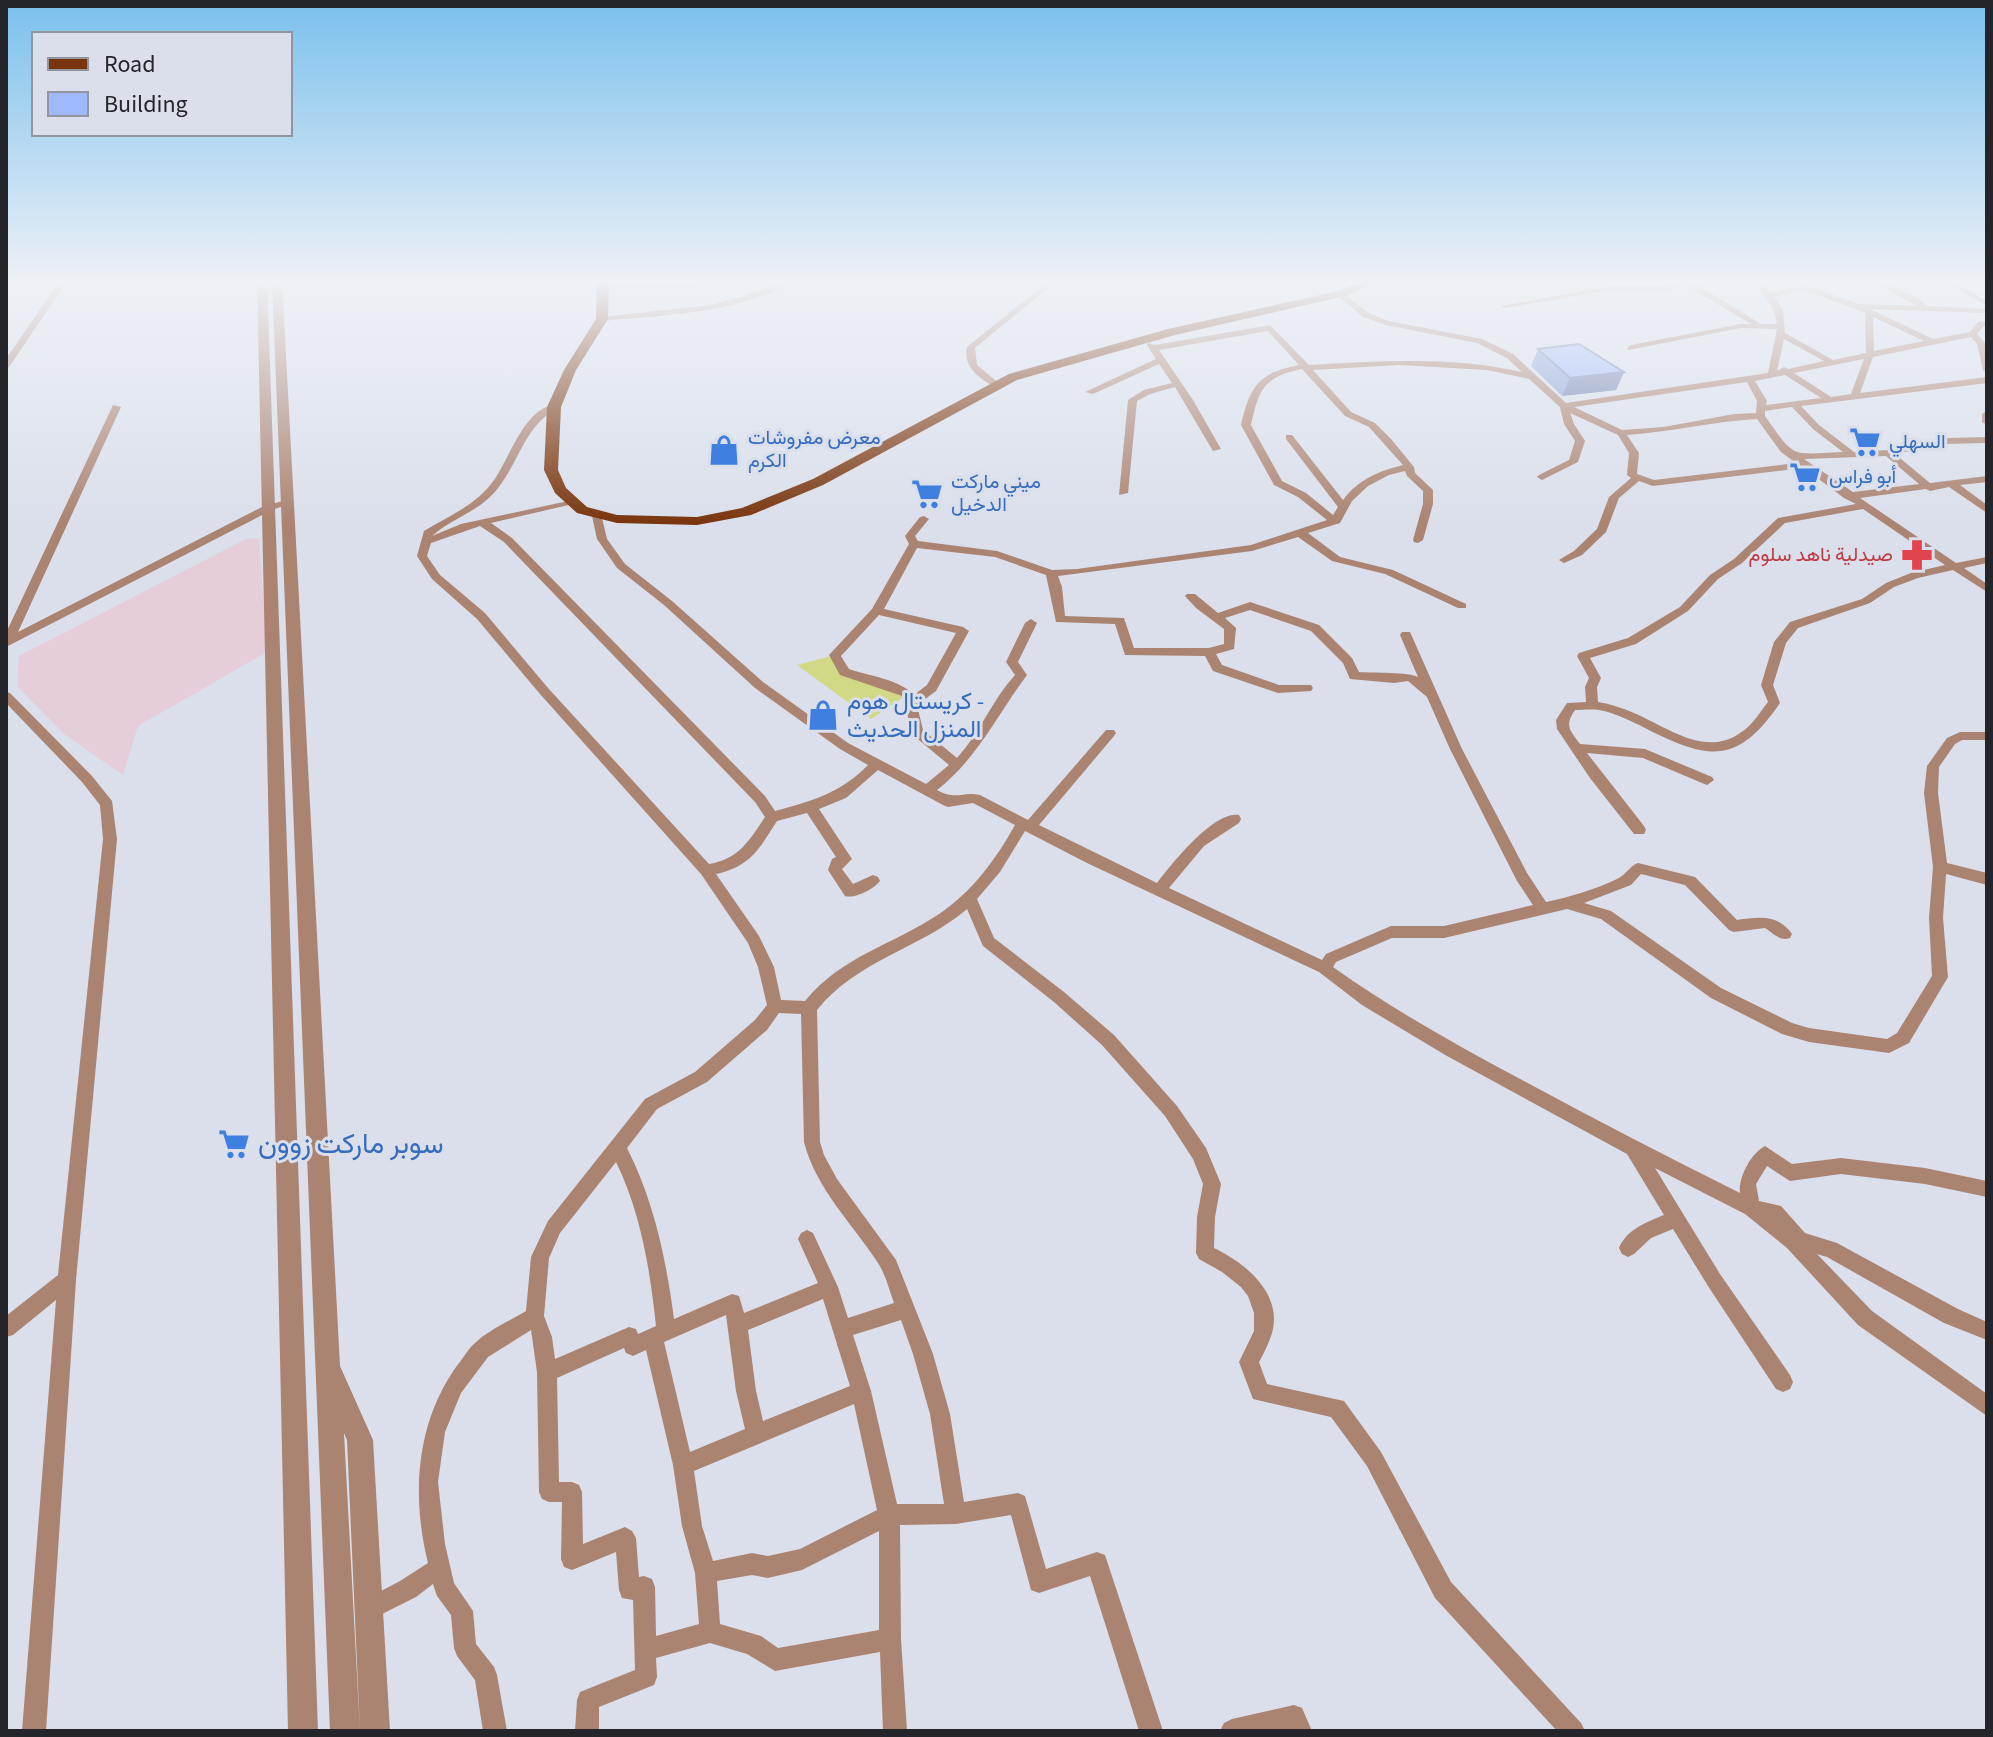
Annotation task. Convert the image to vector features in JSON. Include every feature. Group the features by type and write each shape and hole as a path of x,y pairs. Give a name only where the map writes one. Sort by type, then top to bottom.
{"main road":[{"path":"576,361 554,407 551,470 569,502 597,516 697,521 746,512 839,472 997,385 1067,361"}],"street":[{"path":"267,361 328,1368 345,1731"},
{"path":"277,361 277,505 303,1731"},
{"path":"970,361 997,385"},
{"path":"1090,392 1159,361"},
{"path":"1162,361 1216,449"},
{"path":"1300,361 1348,414 1372,425 1409,467 1410,474 1428,490 1428,504 1418,540"},
{"path":"1515,361 1564,406 1621,433 1664,430 1830,400 1987,381"},
{"path":"1772,372 1775,361"},
{"path":"1564,406 1750,379 1830,361"},
{"path":"1857,397 1855,395 1867,361"},
{"path":"1336,521 1319,513 1298,493 1285,490 1246,425 1253,394 1262,379 1277,371 1305,367 1426,363 1487,367 1532,377"},
{"path":"1784,370 1830,400"},
{"path":"1750,379 1777,443 1861,506 1987,589"},
{"path":"1123,493 1133,400 1147,392 1177,384"},
{"path":"1795,405 1816,427 1850,453"},
{"path":"1542,477 1573,462 1580,441 1569,424 1564,406"},
{"path":"7,643 116,407"},
{"path":"554,407 540,414 494,488 480,502 428,533 422,556 436,577 481,616 544,691 706,870 754,940 766,967 775,1006 761,1025 710,1070 651,1104 554,1227 540,1257 535,1316 543,1337 547,1372 549,1492 572,1492 572,1559 625,1538 630,1590 644,1587 646,1677 588,1700 587,1731"},
{"path":"1987,414 1987,422"},
{"path":"1621,433 1634,453 1632,475 1653,483 1803,465"},
{"path":"1289,437 1342,506"},
{"path":"1794,457 1888,453 1944,441 1987,440"},
{"path":"1888,453 1930,488"},
{"path":"1336,521 1342,506 1369,480 1386,471 1409,467"},
{"path":"1564,560 1578,553 1602,530 1614,497 1638,477"},
{"path":"1848,496 1987,479"},
{"path":"1953,485 1987,510"},
{"path":"424,543 452,530 569,502"},
{"path":"7,643 277,505"},
{"path":"1592,702 1591,687 1595,678 1583,656 1632,641 1684,609 1714,577 1738,561 1782,520 1861,506"},
{"path":"597,516 602,539 621,566 668,603 759,685 817,728 948,802 975,798 1324,968 1367,1000 1417,1030 1634,1149 1751,1208 1793,1242 1865,1318 1987,1406"},
{"path":"914,544 910,536 924,519"},
{"path":"914,544 997,554 1051,573 1110,569 1221,553 1268,543 1336,521"},
{"path":"482,522 508,540 760,799 772,817"},
{"path":"1299,532 1336,559 1389,572 1462,606"},
{"path":"914,544 877,611 835,655 844,672 908,694 917,732 956,764"},
{"path":"1639,830 1563,729 1562,720 1571,706 1592,702 1693,747 1715,750 1755,729 1774,703 1767,685 1777,662 1780,642 1794,625 1866,601 1898,581 1951,566 1987,560"},
{"path":"1051,573 1060,619 1120,621 1129,652 1209,652 1230,646 1230,628 1200,607 1191,596"},
{"path":"1218,617 1250,606 1315,628 1348,661 1354,676 1411,677 1434,697"},
{"path":"877,611 963,631 932,688 911,703"},
{"path":"926,791 950,775 982,736 998,702 1021,675 1012,662 1031,623"},
{"path":"1406,635 1456,749 1522,877 1542,908"},
{"path":"1209,652 1217,668 1278,689 1307,688"},
{"path":"6,696 87,779 107,804 110,839 67,1280 34,1731"},
{"path":"956,1514 940,1414 923,1354 887,1260 831,1185 816,1157 812,1142 809,1008 836,979 900,940 933,926 969,897 1001,865 1027,825 1110,733"},
{"path":"1567,903 1606,915 1716,993 1788,1029 1809,1035 1889,1046 1903,1038 1940,977 1936,918 1940,867 1931,793 1933,766 1951,741 1960,736 1987,736"},
{"path":"1577,748 1645,754 1707,780"},
{"path":"706,870 729,867 743,858 772,817 843,796 858,785 877,763"},
{"path":"810,807 845,859 837,863 835,870 850,892 873,881"},
{"path":"1159,890 1199,842 1234,819"},
{"path":"1940,867 1987,879"},
{"path":"1324,968 1331,958 1391,932 1444,932 1567,903 1626,881 1638,868 1690,881 1734,926 1767,922 1785,934"},
{"path":"969,897 988,942 1108,1040 1171,1111 1200,1154 1212,1184 1206,1217 1205,1253 1235,1267 1254,1285 1260,1303 1264,1329 1249,1362 1260,1392 1337,1408 1374,1459 1443,1590 1573,1731"},
{"path":"775,1006 809,1008"},
{"path":"617,1147 631,1172 646,1221 660,1334 692,1526 706,1573 710,1632"},
{"path":"1634,1149 1675,1219 1783,1382"},
{"path":"1751,1208 1747,1183 1765,1154 1790,1173 1841,1166 1925,1176 1987,1189"},
{"path":"1751,1208 1775,1212 1800,1240 1831,1249 1951,1316 1987,1331"},
{"path":"1628,1248 1645,1232 1675,1219"},
{"path":"807,1239 829,1287 861,1391 889,1515 890,1639 895,1731"},
{"path":"6,1328 67,1280"},
{"path":"738,1325 829,1287"},
{"path":"547,1372 629,1336 633,1346 732,1303 756,1434"},
{"path":"841,1330 905,1309"},
{"path":"495,1731 486,1675 465,1648 462,1611 445,1588 434,1544 428,1482 435,1432 454,1386 481,1350 535,1316"},
{"path":"328,1368 360,1440 375,1731"},
{"path":"683,1465 861,1391"},
{"path":"706,1573 752,1564 768,1567 802,1559 889,1515 956,1514 1018,1503 1039,1582 1097,1563 1151,1731"},
{"path":"370,1609 408,1589 440,1567"},
{"path":"645,1650 710,1632 753,1644 775,1660 890,1639"},
{"path":"1232,1731 1294,1716 1300,1731"}],"shaded area":[{"path":"259,538 267,652 138,726 123,775 64,734 17,686 19,656 246,539"}],"green space":[{"path":"835,655 840,666 908,694 871,719 797,665"}],"building":[{"path":"1551,361 1606,361 1624,372 1570,378"}],"place":[{"name":"السهلي","path":"1865,442"},
{"name":"معرض مفروشات الكرم","path":"724,450"},
{"name":"أبو فراس","path":"1805,477"},
{"name":"ميني ماركت الدخيل","path":"927,494"},
{"name":"صيدلية ناهد سلوم","path":"1917,555"},
{"name":"كريستال هوم - المنزل الحديث","path":"823,715"},
{"name":"سوبر ماركت زوون","path":"234,1144"}]}
